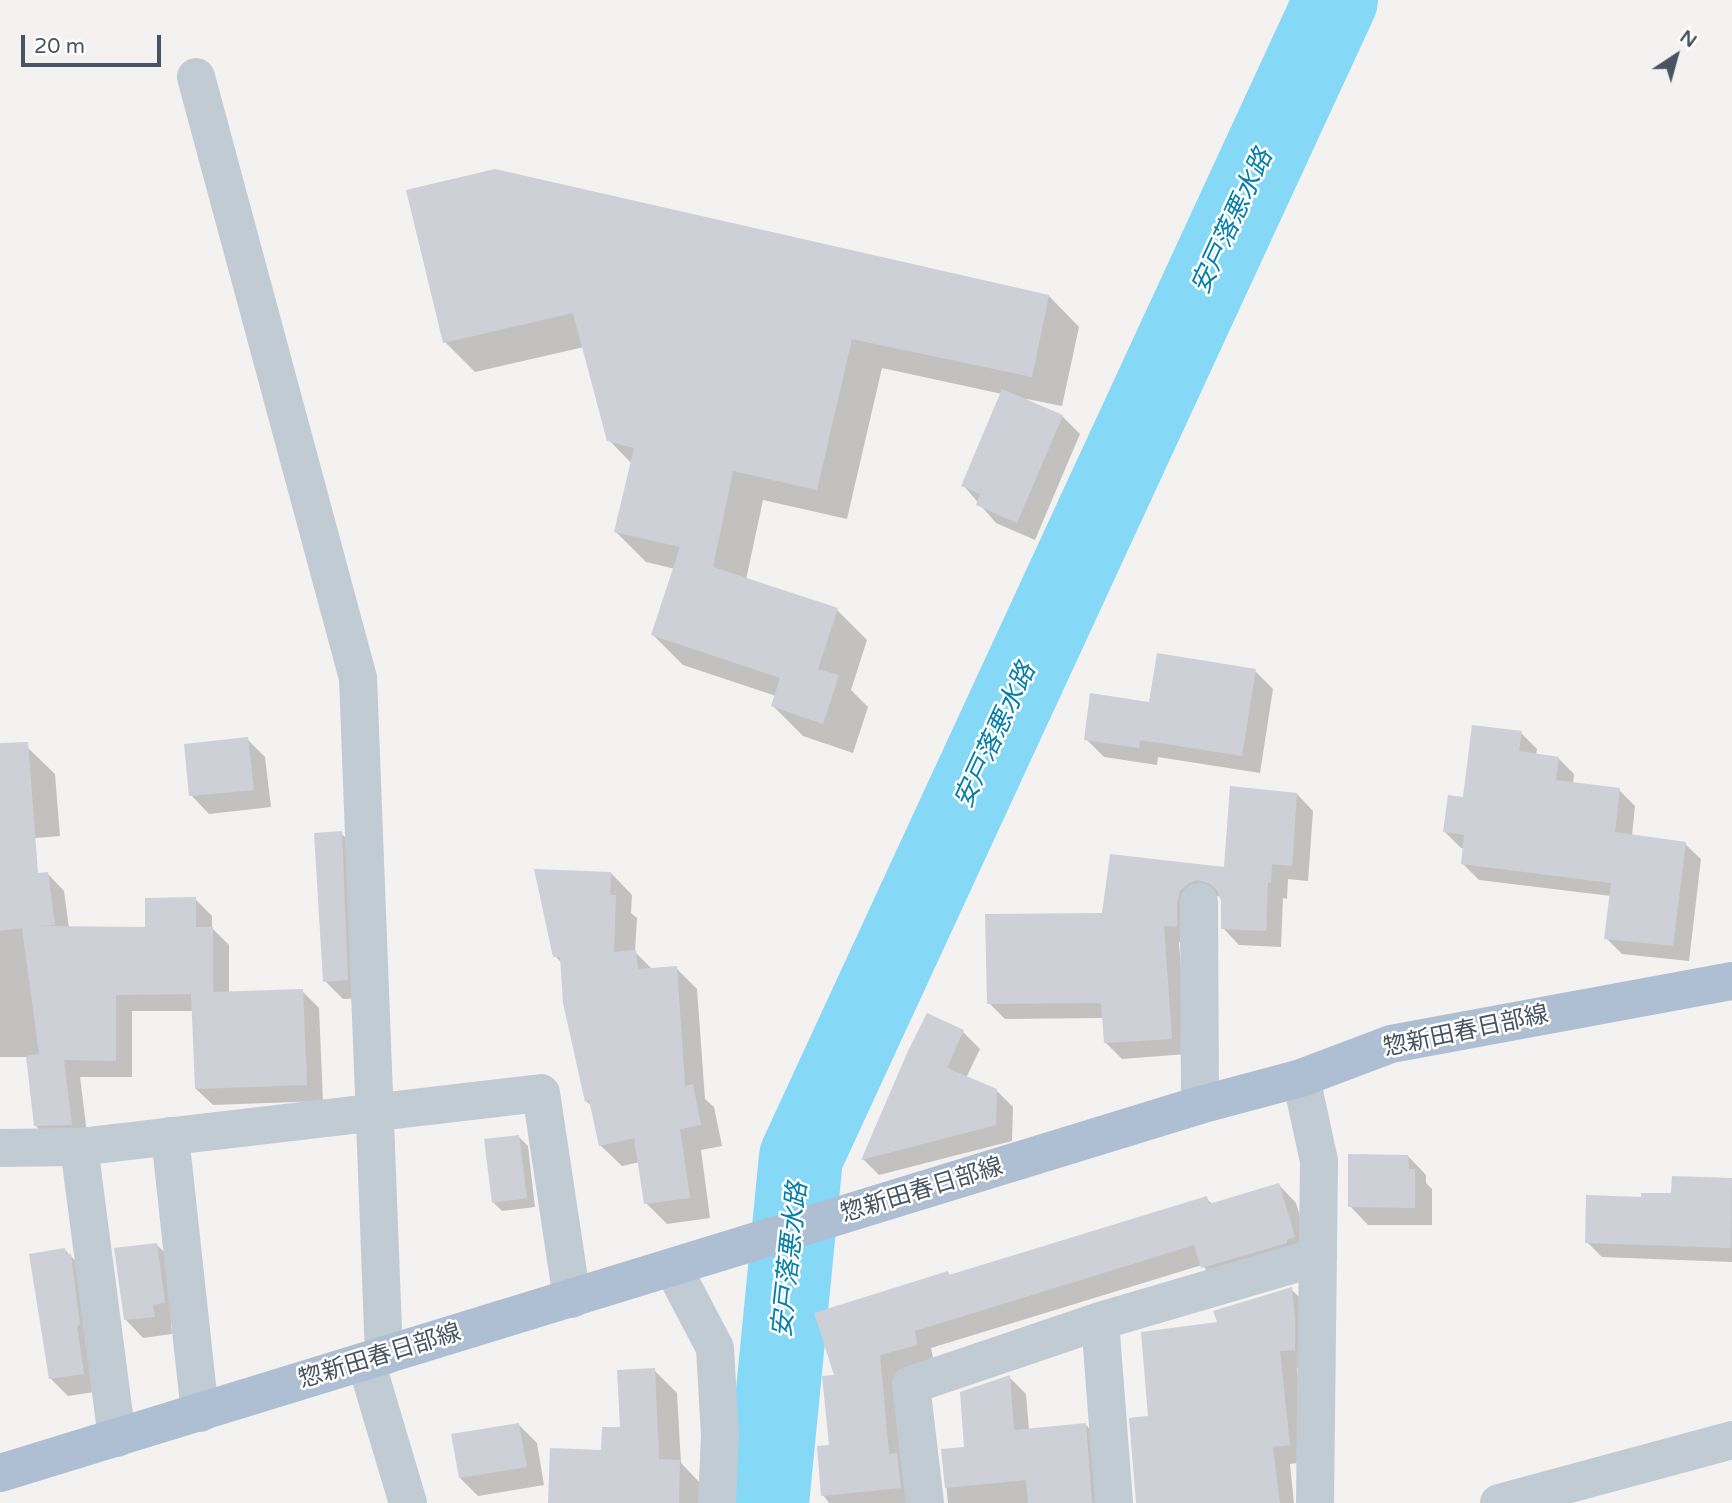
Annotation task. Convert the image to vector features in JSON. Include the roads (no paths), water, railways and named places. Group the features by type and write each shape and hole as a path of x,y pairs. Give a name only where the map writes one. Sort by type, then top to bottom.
{"main road":[{"name":"惣新田春日部線","path":"0,1473 1200,1105 1301,1078 1391,1044 1732,981"}],"street":[{"path":"196,77 358,678 375,1112 375,1359 408,1503"},
{"path":"1199,902 1200,1105"},
{"path":"1301,1078 1319,1161 1315,1503"},
{"path":"0,1148 79,1147 541,1093 572,1299"},
{"path":"170,1136 200,1413"},
{"path":"79,1147 117,1438"},
{"path":"925,1503 911,1385 1101,1321 1318,1257"},
{"path":"673,1268 715,1348 720,1436 717,1503"},
{"path":"1101,1321 1114,1503"},
{"path":"1499,1503 1732,1440"}],"waterway":[{"name":"安戸落悪水路","path":"767,1503 801,1157 1336,0"}]}
